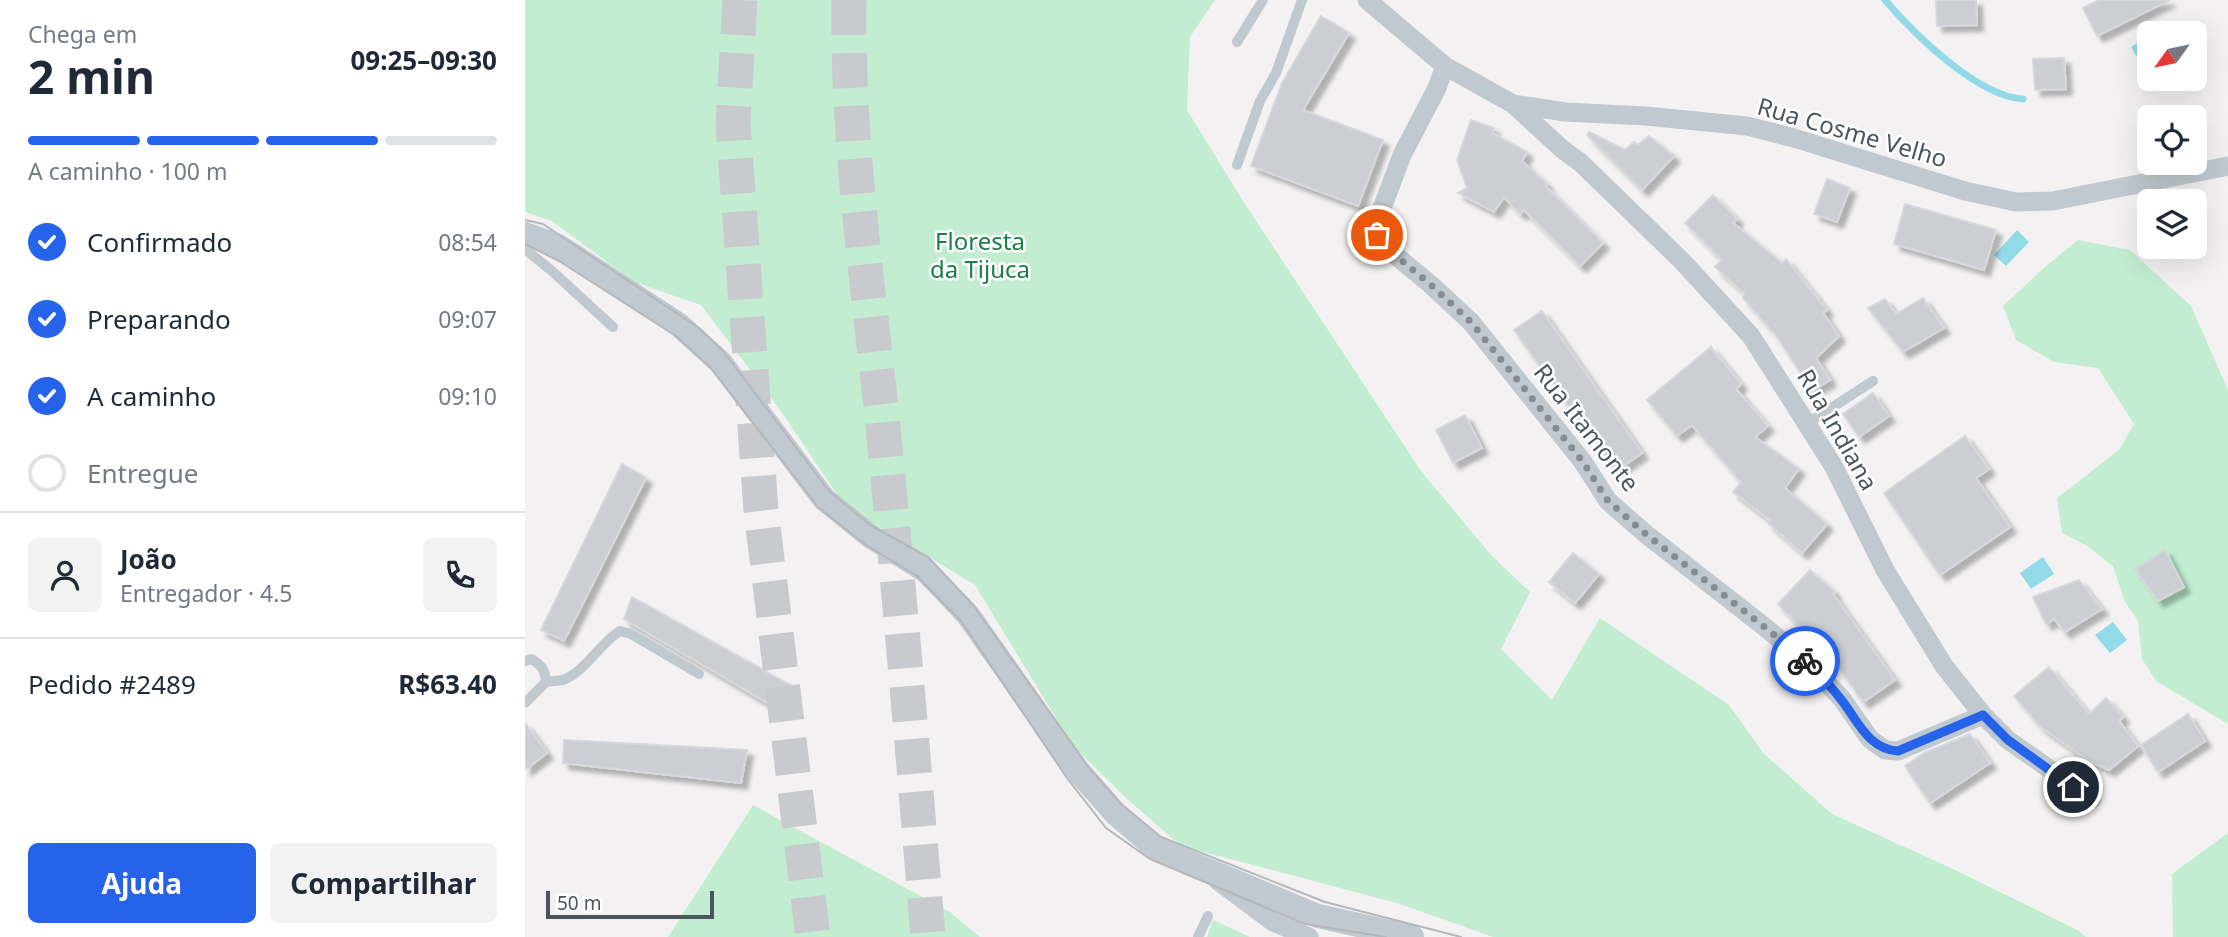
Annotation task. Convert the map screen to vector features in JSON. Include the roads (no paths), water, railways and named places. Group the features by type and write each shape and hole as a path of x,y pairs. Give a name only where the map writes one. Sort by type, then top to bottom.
{"street":[{"name":"Rua Cosme Velho","path":"1367,0 1444,66 1513,104 1565,112 1646,116 1747,127 1794,138 1965,191 2016,202 2053,201 2228,166"},
{"name":"Rua Itamonte","path":"1444,66 1437,89 1402,155 1375,224 1377,235 1384,246 1471,322 1583,462 1608,501 1812,667 1842,699 1870,739 1885,750 1898,751 1983,715"},
{"name":"Rua Indiana","path":"1513,104 1581,163 1682,261 1751,336 1834,467 1885,570 1944,666 1983,715 2008,740 2092,799"},
{"path":"525,234 556,245 678,324 698,340 721,363 824,499 870,536 926,571 968,615 1047,731 1108,806 1157,849 1318,916 1412,937"},
{"path":"1202,868 1273,922 1309,937"}],"lane":[{"path":"1237,42 1262,0"},
{"path":"1237,165 1260,101 1276,73 1302,0"},
{"path":"525,249 613,327"},
{"path":"1808,423 1873,381"},
{"path":"525,703 546,682 564,680 574,674 620,631 631,634 699,674"},
{"path":"525,661 531,659 539,664 545,670 546,682"},
{"path":"1198,937 1208,916"}],"water":[{"path":"2137,43 2137,57 2131,47"},
{"path":"2017,230 2029,242 2006,266 1994,255"},
{"path":"2043,557 2054,574 2031,589 2020,573"},
{"path":"2113,622 2127,640 2110,653 2095,635"}],"waterway":[{"path":"1885,0 1929,45 1967,75 1986,87 2023,99"}],"tunnel":[{"path":"740,0 733,123 761,510 813,937"},
{"path":"849,0 855,156 882,416 928,937"}],"tram line":[{"path":"525,220 543,224 699,328 723,351 829,491 870,525 928,557 973,605 1087,765 1120,803 1161,837 1325,902 1461,937"},
{"path":"525,244 559,261 676,336 710,367 818,507 866,545 917,576 961,621 1067,778 1106,828 1150,859 1305,924 1386,937"}],"park label":[{"name":"Floresta da Tijuca","path":"980,256"}]}
